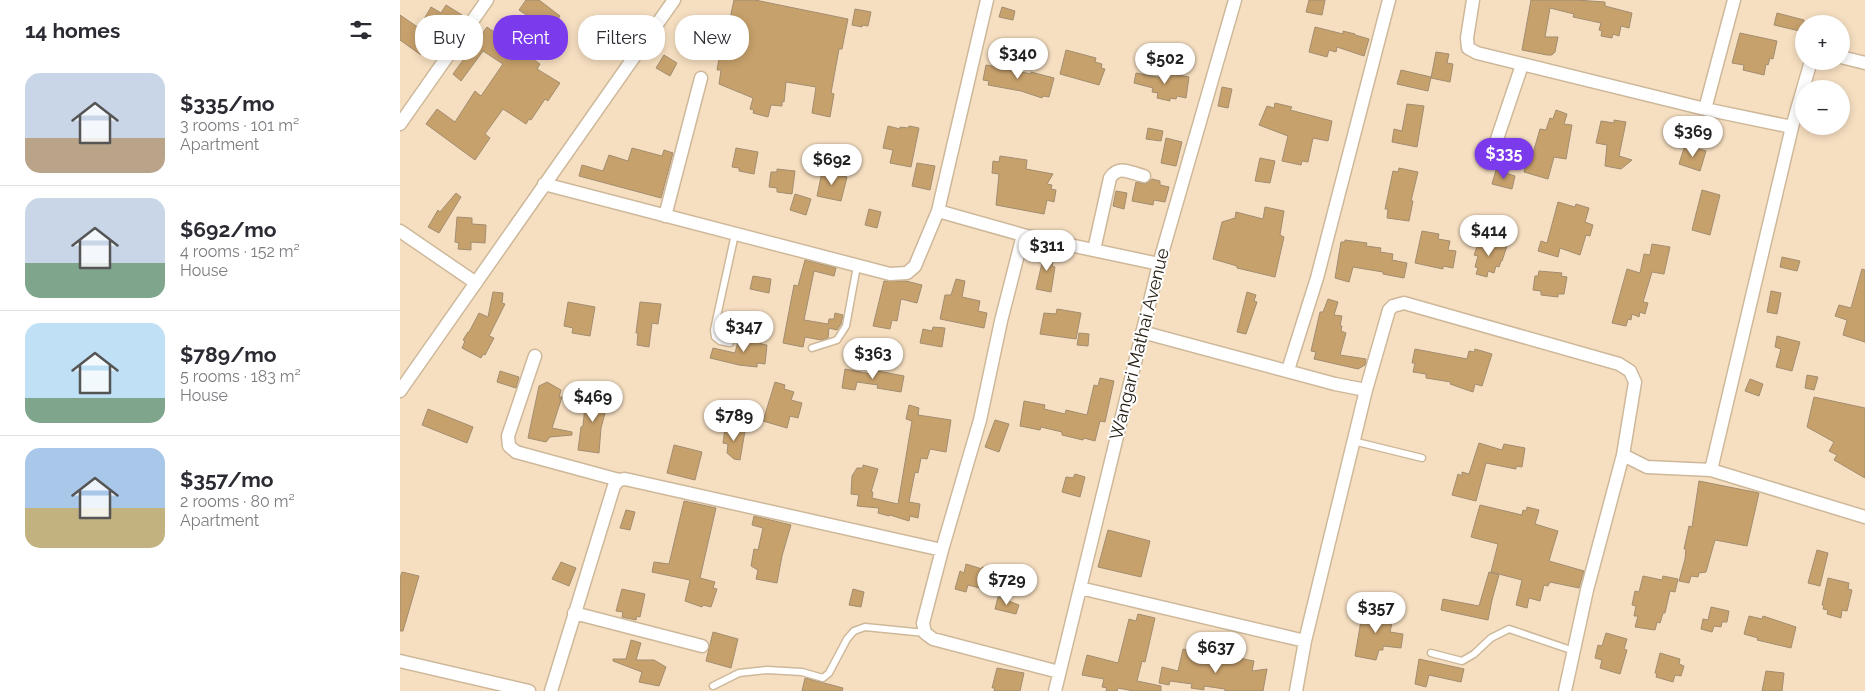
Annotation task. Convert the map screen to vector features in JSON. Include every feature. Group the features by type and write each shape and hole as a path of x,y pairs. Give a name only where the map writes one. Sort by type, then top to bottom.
{"street":[{"path":"400,124 487,0"},
{"path":"400,391 674,0"},
{"path":"544,184 857,266 890,274 907,273 915,266 922,253 938,211 987,0"},
{"name":"Wangari Mathai Avenue","path":"1055,691 1158,264 1235,0"},
{"path":"1288,370 1317,278 1388,0"},
{"path":"1473,0 1467,38 1468,48 1477,54 1705,109 1792,127"},
{"path":"1705,109 1734,0"},
{"path":"1850,59 1865,63"},
{"path":"1506,162 1498,154 1496,142 1522,65"},
{"path":"1711,470 1792,127 1808,70"},
{"path":"665,216 701,78"},
{"path":"1094,250 1110,178 1114,171 1119,170 1144,176"},
{"path":"938,211 1024,235 1158,264"},
{"path":"400,230 476,283"},
{"path":"1024,235 1001,321 980,420 942,550 924,623 924,633 933,640 1059,672"},
{"path":"1296,691 1305,641 1366,390 1389,310 1394,306 1404,303 1619,364 1630,371 1634,382 1623,454 1587,590 1566,691"},
{"path":"1142,332 1335,384 1366,390"},
{"path":"534,356 508,436 509,446 516,452 618,480 625,479 942,550"},
{"path":"1623,454 1647,467 1711,470 1865,517"},
{"path":"550,691 614,486 618,480"},
{"path":"1080,588 1305,641"},
{"path":"574,613 702,646"},
{"path":"400,661 529,691"}],"lane":[{"path":"730,343 720,341 715,336 714,330 735,234"},
{"path":"812,348 837,340 846,326 857,266"},
{"path":"1354,441 1422,458"},
{"path":"713,686 739,673 767,670 802,672 823,678 829,673 847,639 854,631 865,626 924,633"},
{"path":"1431,653 1462,661 1474,654 1491,638 1509,628 1574,651"}],"building":[{"path":"526,0 539,0 559,15 526,15 519,10"},
{"path":"734,0 755,0 848,19 842,49 839,49 831,93 834,94 830,117 812,113 816,87 786,82 782,106 771,105 768,117 753,113 754,110 750,109 753,98 719,84 721,70 717,70 719,60 749,60 749,15 731,15"},
{"path":"1309,0 1325,0 1322,15 1306,12"},
{"path":"1531,0 1605,2 1605,6 1632,13 1629,28 1621,26 1619,36 1613,34 1612,38 1601,36 1602,31 1599,30 1601,23 1573,17 1574,14 1550,8 1545,37 1558,37 1555,52 1552,55 1547,55 1522,50"},
{"path":"446,5 462,15 426,15 431,7 441,13"},
{"path":"1002,7 1015,11 1013,20 999,17"},
{"path":"855,9 871,12 868,26 852,25"},
{"path":"1777,13 1795,18 1795,30 1774,25"},
{"path":"400,15 415,25 415,51 400,40"},
{"path":"487,27 493,31 493,58 483,51 483,33"},
{"path":"1315,27 1343,34 1343,31 1369,39 1364,56 1337,47 1336,52 1329,50 1327,57 1309,52"},
{"path":"1740,33 1777,41 1773,59 1770,58 1768,65 1766,64 1764,75 1743,70 1744,65 1732,63"},
{"path":"1066,50 1096,58 1095,62 1102,64 1101,68 1105,69 1099,85 1060,74"},
{"path":"1436,52 1449,54 1447,63 1453,64 1450,82 1431,78"},
{"path":"665,56 677,63 670,76 656,68 661,60 665,60"},
{"path":"463,60 476,60 461,81 453,74"},
{"path":"497,60 534,60 540,64 537,69 560,83 548,101 545,99 531,120 529,119 526,124 503,109 485,134 490,138 475,160 426,124 437,109 455,122 475,91 481,96 503,64"},
{"path":"999,61 1010,63 1008,69 1054,78 1049,97 1043,96 1042,98 1021,91 988,85 989,81 983,80 986,65 998,67"},
{"path":"1401,70 1431,77 1428,91 1397,84"},
{"path":"1136,73 1167,79 1168,73 1189,77 1186,98 1177,96 1176,99 1170,98 1170,101 1157,98 1158,93 1152,92 1153,88 1134,83"},
{"path":"1222,87 1232,89 1228,108 1218,106"},
{"path":"1275,103 1292,107 1290,110 1332,121 1328,141 1313,138 1308,162 1302,161 1301,165 1282,161 1288,136 1259,125 1267,106 1274,108"},
{"path":"1407,104 1424,106 1417,147 1392,142 1394,129 1402,131"},
{"path":"1556,110 1567,114 1564,124 1572,125 1566,159 1554,157 1548,179 1524,172 1527,159 1531,160 1540,129 1546,130 1550,118 1553,119"},
{"path":"1614,120 1626,122 1619,156 1632,160 1621,169 1605,166 1607,145 1596,143 1601,121 1614,123"},
{"path":"888,126 900,129 900,127 908,128 909,126 919,128 911,167 890,163 893,150 883,148"},
{"path":"1148,128 1163,131 1161,141 1146,139"},
{"path":"1166,138 1182,142 1176,166 1161,163"},
{"path":"1685,145 1706,151 1700,171 1679,164"},
{"path":"632,148 662,156 664,150 673,153 661,198 579,176 582,165 603,171 609,155 628,161"},
{"path":"736,148 758,152 754,174 739,171 739,168 732,167"},
{"path":"1000,156 1027,160 1026,169 1053,174 1047,184 1052,185 1051,189 1056,190 1054,202 1047,200 1044,214 996,205 999,174 992,173 993,161 999,162"},
{"path":"1260,158 1275,161 1270,183 1255,181"},
{"path":"917,163 935,166 930,190 912,186"},
{"path":"1399,168 1418,172 1411,201 1413,201 1409,221 1387,218 1388,209 1385,209 1393,171 1398,172"},
{"path":"777,169 795,171 792,194 777,192 777,188 769,187 771,172 777,172"},
{"path":"1496,170 1515,176 1512,189 1492,184"},
{"path":"822,172 847,177 841,201 817,196"},
{"path":"1152,179 1160,181 1160,185 1169,187 1165,202 1154,200 1153,205 1132,201 1136,182 1146,184"},
{"path":"1702,190 1720,195 1710,235 1692,230"},
{"path":"1116,191 1127,193 1124,209 1113,206"},
{"path":"456,193 461,197 439,233 428,227 438,210 440,212"},
{"path":"795,194 811,199 806,215 790,210"},
{"path":"1558,202 1575,207 1576,204 1589,208 1585,222 1593,225 1590,236 1586,235 1580,255 1560,248 1558,257 1538,251 1541,241 1547,243"},
{"path":"1265,207 1284,211 1280,235 1284,237 1275,277 1237,268 1237,266 1213,259 1222,222 1235,218 1236,212 1263,219"},
{"path":"869,209 881,212 877,228 865,225"},
{"path":"457,217 472,218 472,224 486,225 485,243 471,242 471,250 458,249 459,243 455,242"},
{"path":"1422,231 1439,234 1438,239 1450,241 1448,250 1456,251 1453,268 1443,266 1443,269 1415,263"},
{"path":"1345,240 1367,243 1366,246 1381,248 1380,252 1393,254 1392,260 1407,263 1404,278 1353,267 1349,282 1335,278 1341,242 1345,242"},
{"path":"1483,240 1507,246 1499,267 1496,266 1494,273 1488,271 1487,277 1476,274 1478,268 1475,267 1478,256 1474,255 1478,244 1482,245"},
{"path":"1652,244 1670,247 1664,274 1652,272 1643,302 1648,303 1645,314 1640,312 1639,317 1632,314 1631,320 1628,319 1626,326 1612,323 1627,269 1640,273 1644,254 1650,255"},
{"path":"1045,250 1055,252 1052,266 1055,267 1051,292 1036,289"},
{"path":"1782,257 1800,261 1797,271 1780,267"},
{"path":"805,260 836,268 834,276 814,271 804,320 828,324 829,319 834,319 835,313 843,315 837,330 829,328 828,338 821,340 805,337 803,347 783,343 794,285 798,286"},
{"path":"1862,269 1865,270 1865,342 1843,335 1847,320 1835,316 1839,305 1851,308"},
{"path":"1539,271 1562,273 1561,276 1567,277 1564,294 1558,294 1558,297 1541,295 1541,291 1533,290 1535,276 1538,276"},
{"path":"753,276 771,279 769,293 750,289"},
{"path":"956,279 965,281 962,297 980,301 978,311 987,313 984,328 940,319 945,295 951,295"},
{"path":"884,281 906,281 922,285 917,303 901,299 897,321 892,320 890,329 873,326"},
{"path":"1771,291 1781,293 1777,314 1767,312"},
{"path":"493,292 503,293 502,303 505,304 489,336 494,338 485,355 483,354 481,358 462,348 465,341 463,340 479,313 488,317"},
{"path":"1247,292 1256,295 1254,301 1257,302 1246,334 1237,332"},
{"path":"1328,299 1338,302 1334,315 1342,316 1341,331 1346,333 1340,355 1366,359 1365,365 1358,369 1314,359 1316,352 1311,351 1320,312 1323,312"},
{"path":"568,302 595,307 590,336 572,333 573,328 564,326"},
{"path":"640,302 661,304 658,324 652,323 649,347 637,345 638,333 636,333"},
{"path":"1057,309 1081,313 1076,339 1040,334 1044,313 1056,314"},
{"path":"933,327 945,328 942,347 920,343 923,329 932,331"},
{"path":"1079,333 1089,334 1088,346 1077,345"},
{"path":"748,335 762,337 761,344 767,345 765,364 757,363 757,367 710,358 713,348 735,353 739,338 748,339"},
{"path":"1777,336 1800,342 1792,371 1776,367 1781,349 1775,347"},
{"path":"1415,349 1467,359 1469,351 1474,352 1475,349 1492,354 1482,386 1475,384 1473,392 1450,384 1451,382 1426,378 1426,374 1413,372 1415,363 1412,363"},
{"path":"845,369 871,374 872,370 904,376 901,392 877,388 878,385 857,382 855,390 842,388"},
{"path":"500,371 519,377 516,388 497,382"},
{"path":"1807,375 1818,377 1814,390 1805,388"},
{"path":"1100,378 1114,381 1105,422 1100,421 1095,441 1062,435 1062,432 1041,427 1040,430 1020,426 1024,401 1045,405 1044,409 1065,414 1066,410 1087,415 1094,385 1098,386"},
{"path":"1750,379 1763,384 1759,396 1745,391"},
{"path":"547,382 561,390 559,397 562,397 552,428 572,432 572,435 550,437 546,442 528,438 539,386"},
{"path":"775,382 785,385 784,389 794,392 791,400 802,403 798,418 790,416 787,428 763,421"},
{"path":"597,393 609,398 601,428 599,453 578,450 588,396"},
{"path":"1814,397 1865,408 1865,478 1834,460 1837,455 1829,451 1834,442 1807,427"},
{"path":"909,405 919,408 918,415 951,420 946,452 930,449 927,459 921,458 918,473 915,472 909,502 920,504 918,518 910,516 909,521 878,513 879,508 857,506 859,495 851,494 852,476 857,468 863,468 863,465 878,469 871,492 873,492 872,498 898,504 912,421 906,419"},
{"path":"428,409 473,427 467,443 422,425"},
{"path":"995,420 1009,424 999,452 985,447"},
{"path":"725,428 745,431 740,460 734,459 727,453 728,444 723,443"},
{"path":"1479,443 1502,450 1504,444 1525,448 1522,467 1516,466 1516,469 1486,463 1476,501 1452,495 1458,474 1462,476 1462,472 1469,474"},
{"path":"674,445 702,452 695,480 667,473"},
{"path":"1075,474 1085,477 1080,497 1062,492 1066,477 1073,478"},
{"path":"1699,481 1759,493 1747,546 1715,540 1706,572 1699,573 1698,577 1691,576 1689,583 1679,581 1685,559 1686,549 1684,549 1689,526 1692,527"},
{"path":"684,501 716,508 700,578 715,582 713,588 717,589 711,607 703,605 702,607 685,601 690,580 652,572 654,562 669,564"},
{"path":"1480,505 1522,515 1523,510 1526,511 1527,507 1539,510 1535,524 1558,531 1549,561 1584,571 1579,588 1550,582 1548,586 1544,585 1540,601 1529,598 1527,608 1516,605 1522,580 1491,572 1498,544 1471,537"},
{"path":"626,510 635,512 630,530 620,528"},
{"path":"754,516 791,525 777,583 756,579 758,570 751,566 754,549 758,550 763,528 752,525"},
{"path":"1108,530 1150,541 1141,577 1098,567"},
{"path":"1817,550 1828,553 1820,586 1808,583"},
{"path":"561,562 576,568 569,586 552,579"},
{"path":"966,564 982,569 982,567 992,569 993,567 1010,571 1004,597 987,593 987,590 968,585 966,592 955,589 960,571 964,573"},
{"path":"402,572 419,576 403,631 400,631 400,578"},
{"path":"1489,572 1499,575 1488,620 1441,610 1443,599 1479,606"},
{"path":"1643,576 1662,580 1663,576 1678,579 1675,592 1670,591 1665,613 1663,613 1660,623 1657,622 1655,630 1635,627 1638,616 1634,616 1636,606 1632,605 1635,591 1639,592"},
{"path":"1828,578 1849,583 1848,589 1852,590 1847,611 1842,610 1841,618 1827,614 1828,610 1823,609 1824,605 1822,605"},
{"path":"622,589 645,594 640,617 637,616 636,620 622,617 623,612 616,611"},
{"path":"853,589 864,592 861,607 849,605"},
{"path":"1358,593 1375,597 1372,607 1355,603"},
{"path":"998,597 1019,605 1016,614 995,609"},
{"path":"1711,607 1729,611 1727,622 1722,622 1721,627 1714,626 1712,632 1701,629 1703,619 1708,620"},
{"path":"1363,609 1394,614 1390,632 1403,634 1401,648 1383,646 1383,650 1379,650 1376,660 1355,656"},
{"path":"1138,614 1155,618 1145,662 1142,661 1137,681 1161,686 1161,691 1134,691 1118,688 1117,691 1106,691 1107,688 1102,687 1104,679 1082,675 1087,655 1118,663 1129,619 1136,621"},
{"path":"1749,616 1762,619 1763,616 1796,627 1791,648 1757,640 1758,638 1744,634"},
{"path":"713,632 738,639 731,668 706,661"},
{"path":"1606,633 1627,639 1624,649 1627,650 1620,674 1600,668 1602,660 1595,658 1598,645 1602,646"},
{"path":"631,640 641,643 636,660 654,660 666,667 659,686 639,682 642,672 613,661 613,659 626,659"},
{"path":"1183,649 1195,652 1194,658 1228,663 1229,656 1254,661 1252,671 1267,669 1263,691 1225,691 1225,689 1204,686 1204,690 1191,688 1192,684 1170,681 1169,685 1159,683 1162,667 1178,671"},
{"path":"1660,653 1680,659 1679,664 1684,666 1681,676 1675,675 1673,682 1656,677 1657,674 1655,673"},
{"path":"1419,659 1464,669 1461,682 1429,675 1426,687 1415,684"},
{"path":"997,668 1024,673 1020,691 994,691 995,688 992,688"},
{"path":"1766,671 1784,673 1782,691 1762,691"},
{"path":"805,678 843,688 842,691 802,691"}]}
